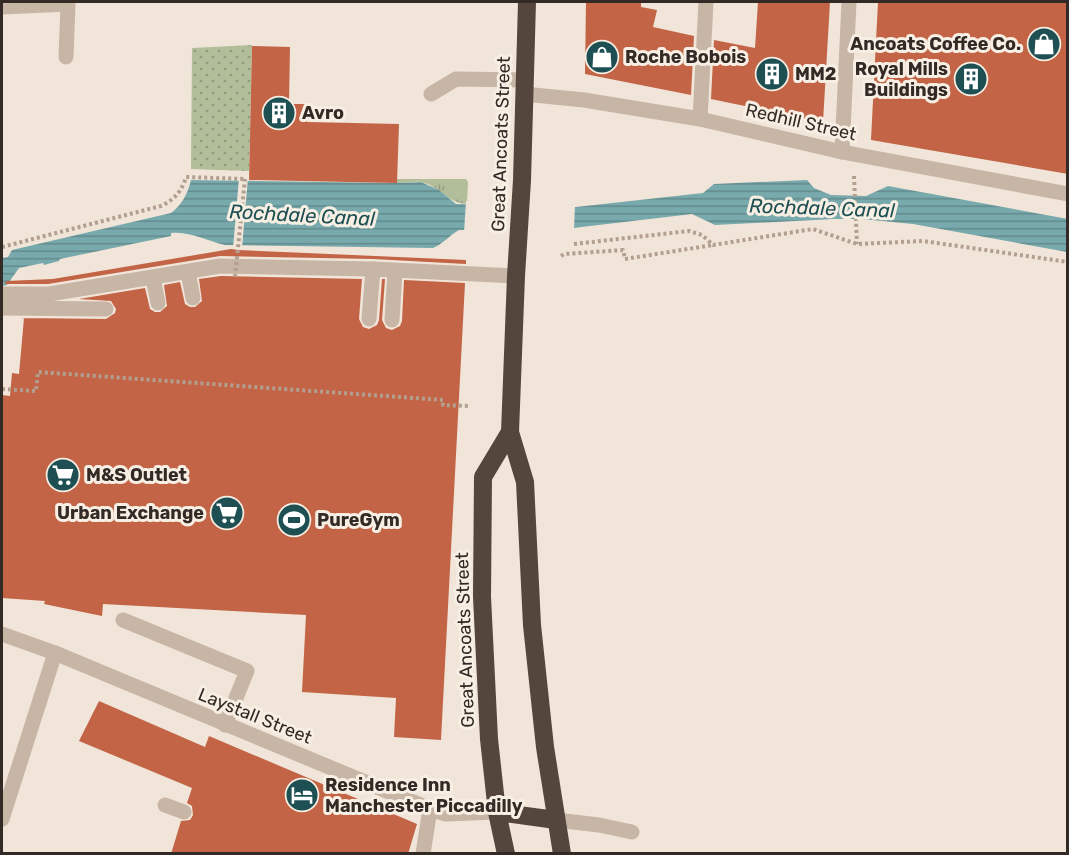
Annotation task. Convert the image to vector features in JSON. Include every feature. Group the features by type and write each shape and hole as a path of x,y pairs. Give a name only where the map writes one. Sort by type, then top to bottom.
{"highway":[{"name":"Great Ancoats Street","path":"527,2 522,180 510,432 525,482 532,625 544,747 562,854"},
{"name":"Great Ancoats Street","path":"506,854 497,812 485,676 482,597 483,477 510,432"},
{"path":"497,812 556,820"}],"street":[{"path":"700,119 706,2"},
{"path":"842,152 849,2"},
{"path":"2,7 68,4 66,57"},
{"name":"Redhill Street","path":"431,94 456,79 525,87 584,100 700,119 842,152 1068,194"},
{"path":"2,294 49,294 220,266 373,269 516,276"},
{"path":"369,319 373,269"},
{"path":"392,321 395,271"},
{"path":"188,272 193,298"},
{"path":"153,278 158,303"},
{"path":"2,308 106,309"},
{"path":"123,620 247,670 225,725"},
{"name":"Laystall Street","path":"2,634 55,653 430,809 446,813 497,812"},
{"path":"2,819 55,653"},
{"path":"165,805 184,812"},
{"path":"423,854 430,809"},
{"path":"556,820 632,832"}],"path":[{"path":"2,247 161,206 171,201 183,186 186,177 245,179 235,277"},
{"path":"854,179 857,244"},
{"path":"561,256 623,250 625,259 813,230 857,244 923,241 1068,262"},
{"path":"574,244 689,231 702,235 713,245"},
{"path":"2,389 36,391 38,372 443,400 443,405 469,406"}],"green space":[{"path":"252,45 249,171 191,169 192,48"},
{"path":"397,179 466,179 468,182 467,204 454,201 428,184 397,183"}],"water":[{"name":"Rochdale Canal","path":"191,180 421,182 439,190 456,204 576,207 703,193 714,184 807,180 814,188 831,195 866,196 888,186 1068,219 1067,252 913,224 834,219 715,225 692,214 573,228 459,230 433,248 225,245 192,235 171,233 171,236 60,259 44,265 43,263 19,268 7,285 2,286 2,258 8,257 12,250 171,213 184,198"}],"pier":[{"path":"239,178 248,178 242,248 233,248"},
{"path":"466,201 575,204 574,230 464,233"}],"building":[{"path":"586,2 641,2 641,7 657,10 653,27 694,36 691,95 585,74"},
{"name":"MM2","path":"758,2 830,2 823,122 711,99 714,40 755,48"},
{"name":"Royal Mills Buildings","path":"878,2 1068,2 1068,174 871,140"},
{"name":"Avro","path":"252,46 290,47 289,104 308,104 307,122 399,124 397,183 249,180"},
{"path":"231,249 466,260 466,264 373,259 220,256 48,284 5,284 6,281 53,279"},
{"name":"Urban Exchange","path":"221,276 362,279 359,319 363,327 369,329 377,325 379,320 382,279 385,279 382,320 386,328 392,330 400,326 402,321 404,280 465,283 441,740 394,737 396,698 302,692 306,615 103,604 102,616 44,604 45,601 2,598 2,395 10,396 12,373 19,374 24,318 106,319 115,313 116,309 111,301 79,299 145,288 150,309 160,312 167,306 164,285 180,282 185,304 195,307 202,301 199,279"},
{"path":"99,701 205,747 209,736 417,824 408,854 171,854 181,821 190,820 193,815 192,806 187,803 192,788 79,741"}],"place":[{"name":"Ancoats Coffee Co.","path":"1044,44"},
{"name":"Roche Bobois","path":"602,57"},
{"name":"MM2","path":"772,74"},
{"name":"Royal Mills Buildings","path":"971,79"},
{"name":"Avro","path":"279,113"},
{"name":"M&S Outlet","path":"63,475"},
{"name":"Urban Exchange","path":"227,513"},
{"name":"PureGym","path":"294,520"},
{"name":"Residence Inn Manchester Piccadilly","path":"302,795"}]}
